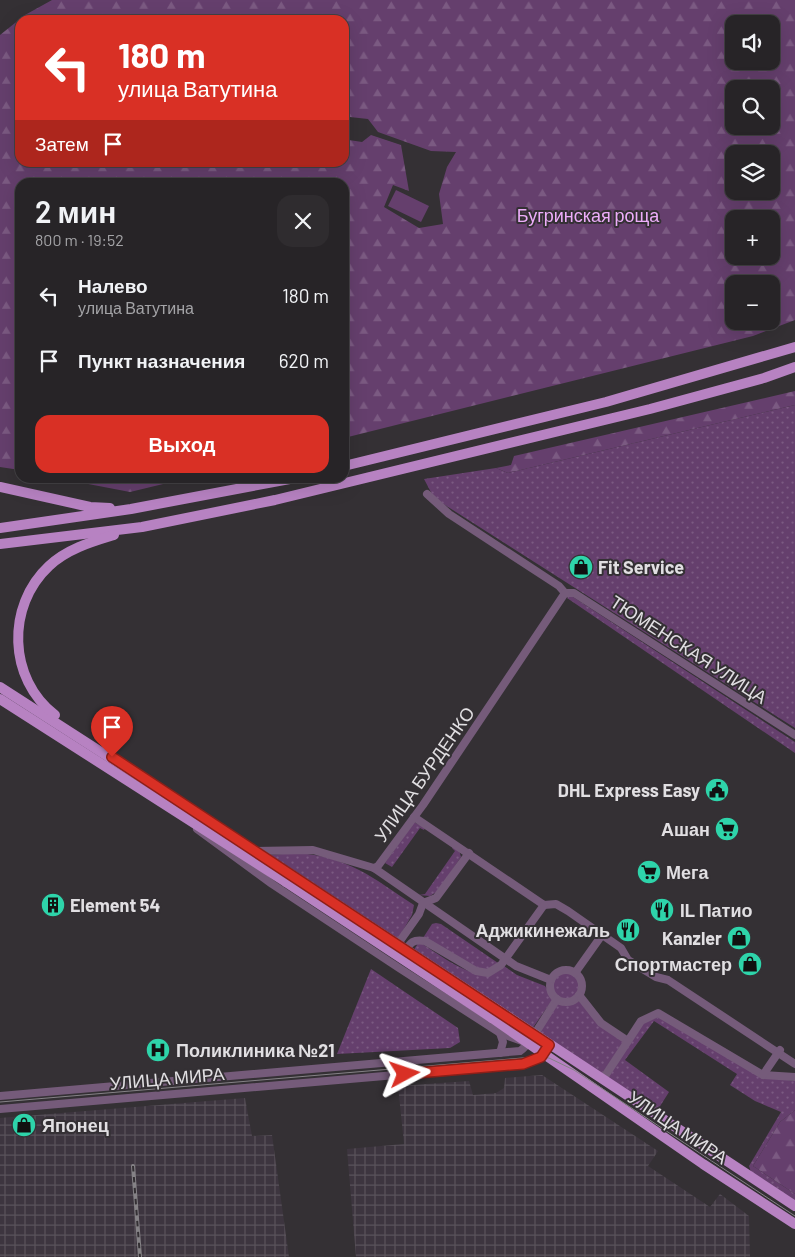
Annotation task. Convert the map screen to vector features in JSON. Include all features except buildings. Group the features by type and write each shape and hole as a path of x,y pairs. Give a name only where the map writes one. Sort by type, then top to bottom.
{"main road":[{"path":"349,465 606,402 795,347"},
{"path":"349,482 650,409 795,368"},
{"path":"0,528 131,510 269,483"},
{"path":"0,544 142,527 275,500 347,483"},
{"path":"0,487 90,507 131,510"},
{"path":"84,740 45,707 32,689 23,669 19,649 19,619 26,597 36,580 50,565 66,553 86,544 142,527"},
{"path":"0,687 255,851 289,879"},
{"path":"0,699 186,820 289,879 495,1014 527,1043 544,1054"},
{"name":"УЛИЦА МИРА","path":"495,1014 533,1033 795,1206"},
{"name":"УЛИЦА МИРА","path":"544,1054 707,1167 795,1224"}],"street":[{"name":"ТЮМЕНСКАЯ УЛИЦА","path":"427,494 450,514 559,586 565,592 574,593 795,735"},
{"name":"УЛИЦА БУРДЕНКО","path":"374,868 380,863 414,817 565,592"},
{"path":"414,817 544,905 556,904 621,948 628,960 656,977 668,980 779,1051 795,1064"},
{"path":"186,820 202,834 264,879 500,1033 527,1043 557,1000"},
{"path":"255,851 313,850 374,868 522,970 551,980"},
{"path":"386,960 419,914 423,903 436,898 469,853"},
{"path":"395,965 411,942 417,940 425,942 476,971 488,973 506,959 544,905"},
{"path":"575,973 602,935"},
{"path":"557,1000 550,989 551,980 562,971 575,973"},
{"path":"557,1000 572,1001 579,995 582,986 575,973"},
{"path":"579,995 601,1023 628,1041"},
{"path":"603,1080 641,1021 658,1012 763,1075 795,1076"},
{"path":"500,1033 503,1042 500,1053"},
{"name":"УЛИЦА МИРА","path":"0,1096 520,1052 527,1043"},
{"path":"544,1054 549,1045"},
{"path":"763,1075 779,1051"},
{"name":"УЛИЦА МИРА","path":"0,1109 523,1064 544,1054"},
{"path":"318,1069 319,1082"}],"shaded area":[{"path":"542,1075 658,1151 648,1166 710,1207 720,1194 749,1216 750,1257 356,1257 347,1149 404,1144 398,1086 469,1081 473,1095 496,1093 504,1088 505,1078"},
{"path":"245,1098 252,1136 272,1135 289,1257 0,1257 0,1118"}],"green space":[{"name":"Бугринская роща","path":"52,0 795,0 795,320 780,326 780,275 725,275 725,330 769,330 753,336 349,437 349,178 15,178 15,469 0,467 0,35 15,23 15,167 349,167 349,140 349,15 25,15","holes":["350,117 368,119 378,132 431,151 456,152 447,167 439,194 443,224 419,228 384,207 393,185 409,191 401,145 371,135 362,142 349,140"]},
{"path":"396,190 429,206 421,222 388,206"},
{"path":"795,391 795,405 508,473 496,468 511,465 514,456"},
{"path":"795,405 795,728 434,498 424,479 496,468 508,473"},
{"path":"83,483 167,483 130,492"},
{"path":"570,595 795,742 795,753 567,598"},
{"path":"414,822 425,828 424,830 420,828 392,867 385,863"},
{"path":"453,846 459,850 461,857 438,891 430,896 419,895 425,894 455,851 452,848"},
{"path":"296,853 331,859 359,870 414,905 412,915 398,939 270,855"},
{"path":"432,924 441,924 498,963 488,970 476,968 423,938"},
{"path":"419,942 461,968 473,973 495,973 504,966 517,975 545,986 553,999 532,1029 413,951"},
{"path":"371,969 458,1028 460,1042 450,1048 337,1054"},
{"path":"566,973 575,977 579,986 575,995 566,999 557,995 553,986 557,977"},
{"path":"581,1001 624,1041 602,1074 538,1033 557,1002"},
{"path":"658,1017 759,1076 795,1081 795,1110 780,1122 753,1166 795,1194 795,1201 751,1172 749,1166 781,1112 755,1101 730,1085 737,1074 654,1021 625,1060 669,1092 657,1111 607,1078 643,1023"},
{"path":"795,1110 795,1194 753,1166 780,1122"}],"tram line":[{"path":"0,1102 534,1057 549,1058 574,1070 795,1216"}],"railway":[{"path":"133,1166 140,1257"}],"place":[{"name":"Fit Service","path":"581,567"},
{"name":"DHL Express Easy","path":"717,790"},
{"name":"Ашан","path":"727,829"},
{"name":"Мега","path":"649,872"},
{"name":"Element 54","path":"53,905"},
{"name":"IL Патио","path":"662,910"},
{"name":"Аджикинежаль","path":"628,930"},
{"name":"Kanzler","path":"739,938"},
{"name":"Спортмастер","path":"750,964"},
{"name":"Поликлиника №21","path":"158,1050"},
{"name":"Японец","path":"24,1125"}],"route":[{"path":"112,757 549,1045 541,1057 523,1064 405,1074"}]}
